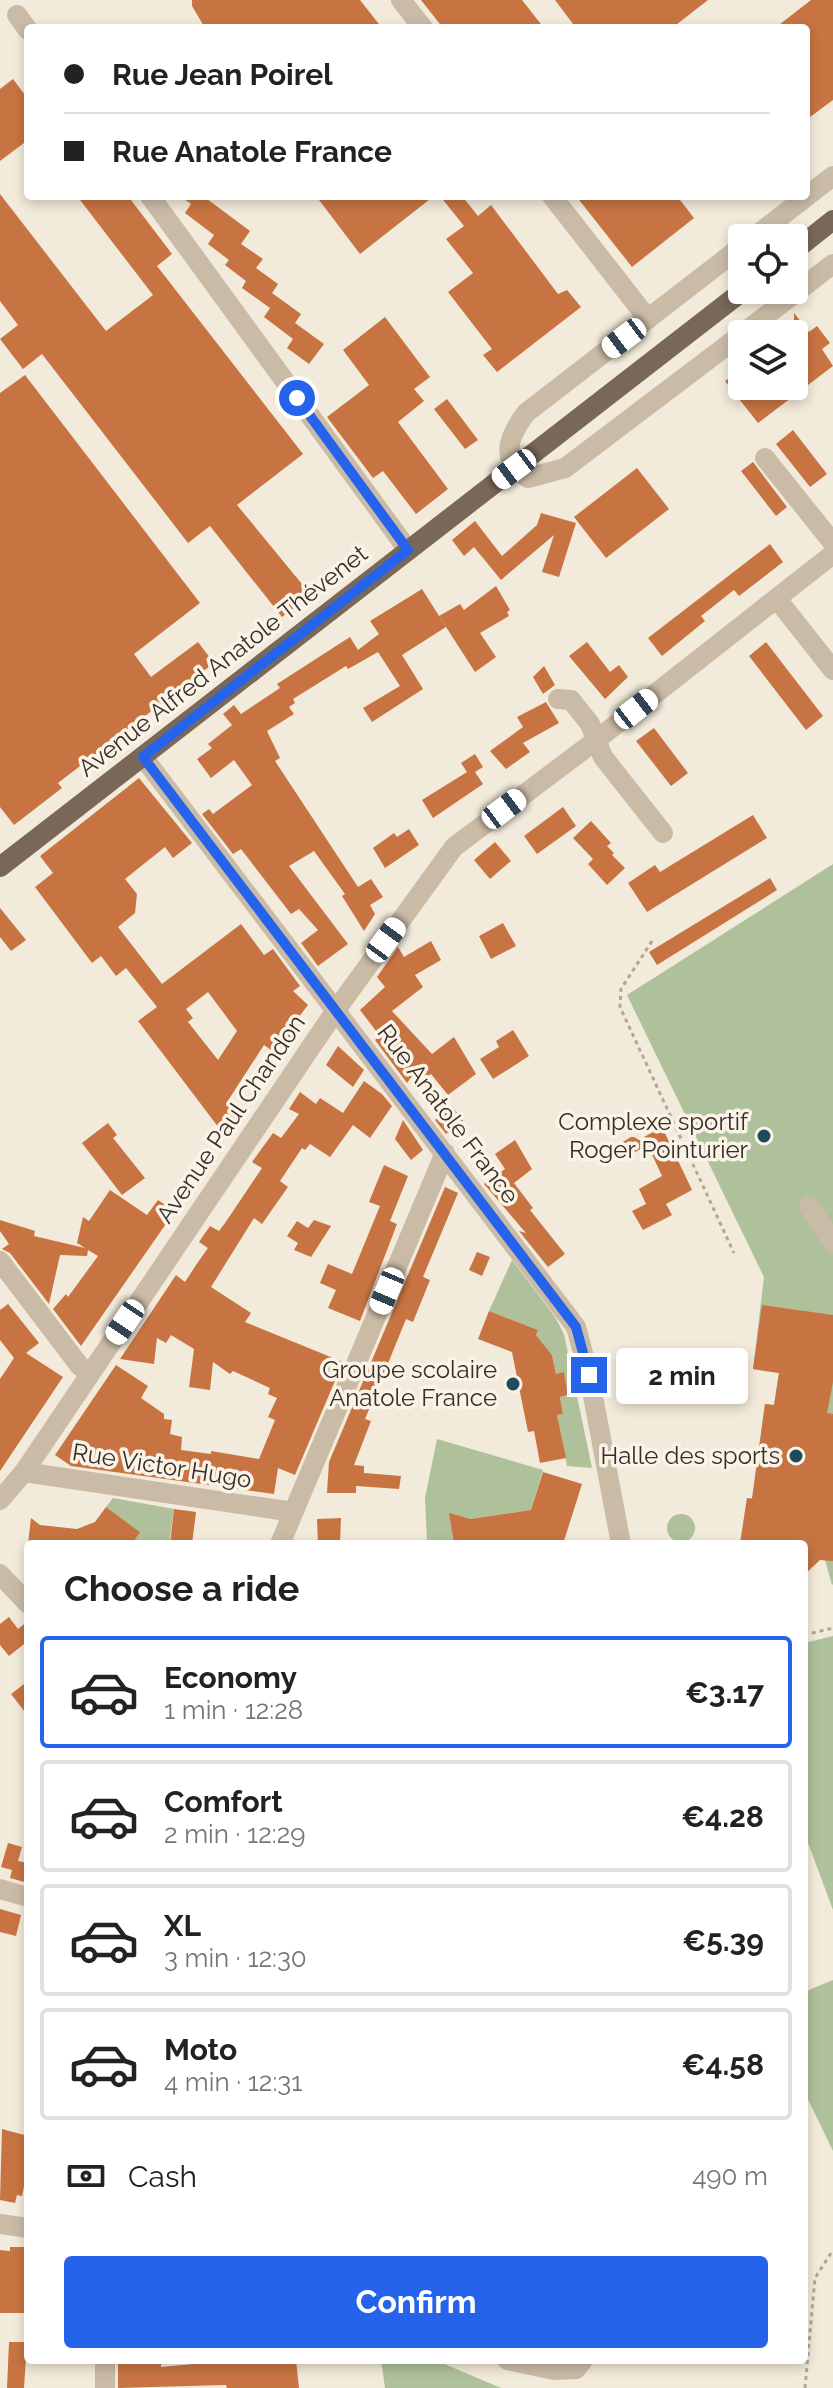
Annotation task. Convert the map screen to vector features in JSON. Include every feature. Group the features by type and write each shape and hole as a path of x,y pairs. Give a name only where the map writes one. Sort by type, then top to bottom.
{"main road":[{"path":"808,240 833,220"},
{"name":"Avenue Alfred Anatole Thévenet","path":"0,867 728,302"}],"street":[{"path":"401,0 420,24"},
{"path":"810,194 833,176"},
{"path":"153,200 408,550"},
{"path":"555,200 648,319"},
{"path":"771,224 802,200"},
{"path":"728,257 526,413 511,434 508,453 514,469 528,478 565,468 728,345"},
{"path":"760,320 833,264"},
{"path":"765,458 833,543"},
{"name":"Avenue Paul Chandon","path":"0,1500 24,1472 336,1010 454,847 833,554"},
{"path":"777,599 833,670"},
{"path":"558,699 571,700 590,724 595,741 663,833"},
{"name":"Rue Anatole France","path":"143,757 576,1327 589,1375 620,1540"},
{"path":"282,1540 445,1153"},
{"path":"809,1206 833,1243"},
{"path":"0,1261 79,1365 90,1374"},
{"name":"Rue Victor Hugo","path":"24,1472 293,1512"},
{"path":"0,1574 24,1600"},
{"path":"0,1889 24,1896"},
{"path":"0,2224 24,2227"},
{"path":"105,2364 105,2388"},
{"path":"526,2364 554,2370 576,2369 580,2364"}],"path":[{"path":"652,941 621,989 620,1007 734,1253"},
{"path":"808,1634 833,1628"},
{"path":"808,2355 815,2278 833,2250"},
{"path":"805,2388 807,2364"}],"green space":[{"name":"Complexe sportif Roger Pointurier","path":"833,864 832,1585 825,1560 808,1547 808,1540 741,1540 747,1498 752,1498 765,1404 774,1405 779,1373 753,1369 764,1277 627,995"},
{"path":"512,1260 555,1317 564,1334 592,1468 567,1466 557,1415 563,1414 560,1397 568,1395 564,1373 556,1374 552,1355 536,1335 538,1330 489,1311"},
{"path":"437,1439 543,1470 531,1510 470,1519 450,1517 453,1540 427,1540 425,1498"},
{"path":"113,1498 174,1509 170,1540 135,1540 140,1532 106,1507"},
{"path":"676,1515 686,1515 694,1523 694,1533 688,1540 674,1540 668,1533 668,1523"},
{"path":"833,1636 833,1910 808,1843 808,1642"},
{"path":"833,1980 833,2151 808,2099 808,1990"},
{"path":"382,2364 444,2364 501,2388 385,2388"}],"building":[{"path":"192,0 360,0 379,24 203,24 192,6"},
{"path":"421,0 522,0 541,24 440,24"},
{"path":"555,0 708,0 677,24 573,24"},
{"path":"811,0 833,0 833,100 810,117 810,24 780,24"},
{"path":"13,79 24,94 24,143 0,161 0,89"},
{"path":"0,194 106,331 153,295 80,200 131,200 172,254 157,266 303,454 237,505 311,595 282,617 210,526 188,543 42,354 23,369 0,339 18,325 0,301"},
{"path":"186,200 208,200 250,231 241,244 263,259 256,268 278,284 272,293 301,314 295,323 324,344 309,364 287,348 293,339 264,317 270,308 242,288 246,281 225,265 229,260 208,244 214,235 185,213 191,204"},
{"path":"319,200 429,200 360,254"},
{"path":"443,200 465,200 478,216 491,205 558,294 567,290 581,307 497,372 483,355 492,349 448,292 473,273 446,239 464,226"},
{"path":"579,200 680,200 694,218 632,267"},
{"path":"385,317 430,377 414,389 424,401 398,422 448,489 416,514 383,471 373,478 327,417 369,385 343,350"},
{"path":"817,326 830,343 822,349 833,366 808,385 808,331"},
{"path":"25,375 200,603 134,654 151,677 198,642 214,663 58,783 62,788 14,825 0,807 0,393"},
{"path":"447,399 478,440 465,449 434,409"},
{"path":"740,400 788,400 758,423"},
{"path":"793,430 827,474 810,487 776,444"},
{"path":"753,462 787,507 776,516 741,471"},
{"path":"637,468 669,509 606,558 574,517"},
{"path":"541,513 576,523 559,577 542,572 554,535 501,580 474,547 464,556 452,540 475,521 502,556 537,525"},
{"path":"770,544 783,562 739,596 734,590 701,616 705,621 662,656 648,638"},
{"path":"496,586 510,610 507,612 509,616 480,633 496,657 475,672 439,616 460,604 464,610"},
{"path":"422,589 446,627 402,655 423,689 372,722 363,708 400,686 378,652 348,669 346,666 293,699 295,703 289,707 294,714 267,731 280,758 275,761 358,887 371,879 383,897 370,905 375,914 364,931 342,896 345,894 314,851 289,866 348,944 318,966 301,943 318,930 299,909 291,914 241,849 233,854 202,814 209,809 213,814 252,785 234,760 211,778 197,759 212,748 208,744 232,725 223,714 234,705 241,714 280,688 277,684 350,637 358,650 379,634 370,621"},
{"path":"587,642 610,672 619,665 628,677 605,699 569,656"},
{"path":"766,642 823,716 806,730 749,656"},
{"path":"544,666 555,685 543,694 533,677"},
{"path":"546,702 559,723 523,743 530,752 506,769 490,751 523,727 517,717"},
{"path":"654,728 688,773 671,786 636,741"},
{"path":"475,754 483,767 475,772 483,784 433,818 422,800 467,772 461,763"},
{"path":"139,778 192,843 173,858 165,847 125,879 137,894 135,913 118,927 162,984 241,924 264,955 273,949 300,986 293,991 308,1005 298,1018 303,1021 284,1049 278,1046 274,1052 264,1045 229,1099 241,1113 225,1136 138,1021 157,1007 126,968 116,976 101,956 92,963 35,887 53,873 40,856","holes":["208,992 237,1031 218,1060 188,1022 193,1018 186,1009"]},
{"path":"563,807 576,826 537,854 524,836"},
{"path":"753,815 767,838 647,912 628,883 655,865 660,872"},
{"path":"591,821 611,843 607,846 614,853 612,855 625,868 607,885 588,864 593,859 573,838"},
{"path":"409,829 419,845 385,868 373,848 394,833 397,837"},
{"path":"495,842 511,861 490,879 474,860"},
{"path":"770,878 777,890 657,965 649,952"},
{"path":"0,908 26,940 11,951 0,937"},
{"path":"503,923 516,946 491,959 479,936"},
{"path":"431,941 441,960 415,975 423,987 392,1011 432,1054 454,1037 476,1074 448,1095 431,1074 425,1078 415,1072 407,1083 375,1040 380,1036 360,1010 385,987 377,977 398,947 404,957"},
{"path":"513,1030 529,1056 493,1079 480,1059 499,1047 496,1041"},
{"path":"338,1046 364,1070 353,1087 326,1065"},
{"path":"364,1081 392,1106 370,1138 353,1125 330,1157 310,1144 305,1150 302,1148 280,1181 288,1187 262,1224 254,1218 211,1287 251,1313 245,1322 343,1362 295,1475 278,1468 274,1494 71,1466 55,1455 116,1365 148,1386 141,1398 164,1414 164,1419 172,1420 170,1434 182,1437 181,1450 211,1454 211,1451 259,1459 275,1420 268,1417 277,1398 268,1394 270,1388 233,1371 230,1374 213,1362 210,1390 189,1387 194,1349 171,1335 166,1343 157,1338 154,1364 120,1359 176,1275 185,1282 208,1248 199,1242 210,1226 219,1231 225,1223 262,1168 252,1162 273,1133 281,1138 299,1114 289,1109 300,1092 316,1104 320,1098 343,1113"},
{"path":"452,1106 463,1121 446,1134 435,1120"},
{"path":"403,1120 423,1150 411,1160 395,1139"},
{"path":"108,1123 117,1135 113,1138 145,1178 122,1195 82,1143"},
{"path":"662,1127 692,1190 666,1204 672,1215 643,1230 632,1211 646,1204 639,1189 662,1176 644,1137"},
{"path":"631,1137 648,1145 628,1156 621,1143"},
{"path":"515,1140 532,1169 514,1183 533,1208 530,1210 565,1254 548,1267 519,1231 526,1233 484,1184 505,1169 495,1154"},
{"path":"384,1165 408,1176 390,1221 397,1224 360,1321 328,1308 336,1290 320,1283 328,1264 352,1274 380,1206 369,1202"},
{"path":"445,1187 458,1193 423,1277 430,1280 413,1322 406,1319 365,1419 371,1421 354,1465 364,1466 364,1473 401,1476 399,1489 356,1486 356,1493 327,1493 329,1462"},
{"path":"110,1190 147,1215 158,1200 171,1209 166,1217 170,1218 81,1346 53,1309 66,1294 68,1297 98,1256 88,1250 87,1256 60,1255 49,1304 10,1253 2,1249 9,1244 0,1231 0,1220 35,1231 34,1236 85,1248 77,1243 83,1217 89,1221"},
{"path":"314,1220 331,1226 311,1257 294,1250 298,1243 287,1236 297,1221 308,1228"},
{"path":"477,1252 490,1257 482,1276 469,1270"},
{"path":"8,1304 39,1343 26,1353 63,1377 0,1471 0,1379 14,1358 0,1340 0,1310"},
{"name":"Halle des sports","path":"762,1305 833,1315 833,1382 827,1413 833,1414 833,1561 820,1560 808,1571 808,1540 741,1540 747,1498 752,1499 765,1404 774,1405 779,1373 753,1369"},
{"path":"489,1311 538,1330 536,1335 552,1355 556,1374 564,1372 568,1395 560,1397 563,1414 557,1415 566,1458 540,1463 534,1431 528,1432 512,1352 478,1339"},
{"path":"543,1472 582,1484 564,1540 453,1540 449,1513 470,1519 531,1510"},
{"path":"106,1507 140,1532 135,1540 28,1540 31,1518 40,1525 77,1529 95,1522"},
{"path":"174,1509 196,1512 192,1540 170,1540"},
{"path":"341,1518 340,1540 318,1540 317,1519"},
{"path":"9,1617 18,1629 24,1624 24,1644 9,1656 0,1645 0,1624"},
{"path":"24,1684 24,1711 11,1694"},
{"path":"8,1843 22,1847 18,1861 24,1862 24,1882 10,1878 12,1870 1,1867"},
{"path":"0,1909 21,1915 16,1936 0,1932"},
{"path":"2,2129 24,2135 24,2186 22,2196 17,2195 15,2203 0,2200"},
{"path":"10,2247 24,2247 24,2313 0,2313 0,2250 10,2251"},
{"path":"9,2342 24,2342 24,2388 7,2388"},
{"path":"118,2364 161,2364 161,2367 296,2364 299,2388 227,2388 226,2385 118,2388"}],"place":[{"name":"Complexe sportif Roger Pointurier","path":"764,1136"},
{"name":"Groupe scolaire Anatole France","path":"513,1384"},
{"name":"Halle des sports","path":"796,1456"}],"route":[{"path":"297,398 408,550 143,757 576,1327 589,1375"}]}
